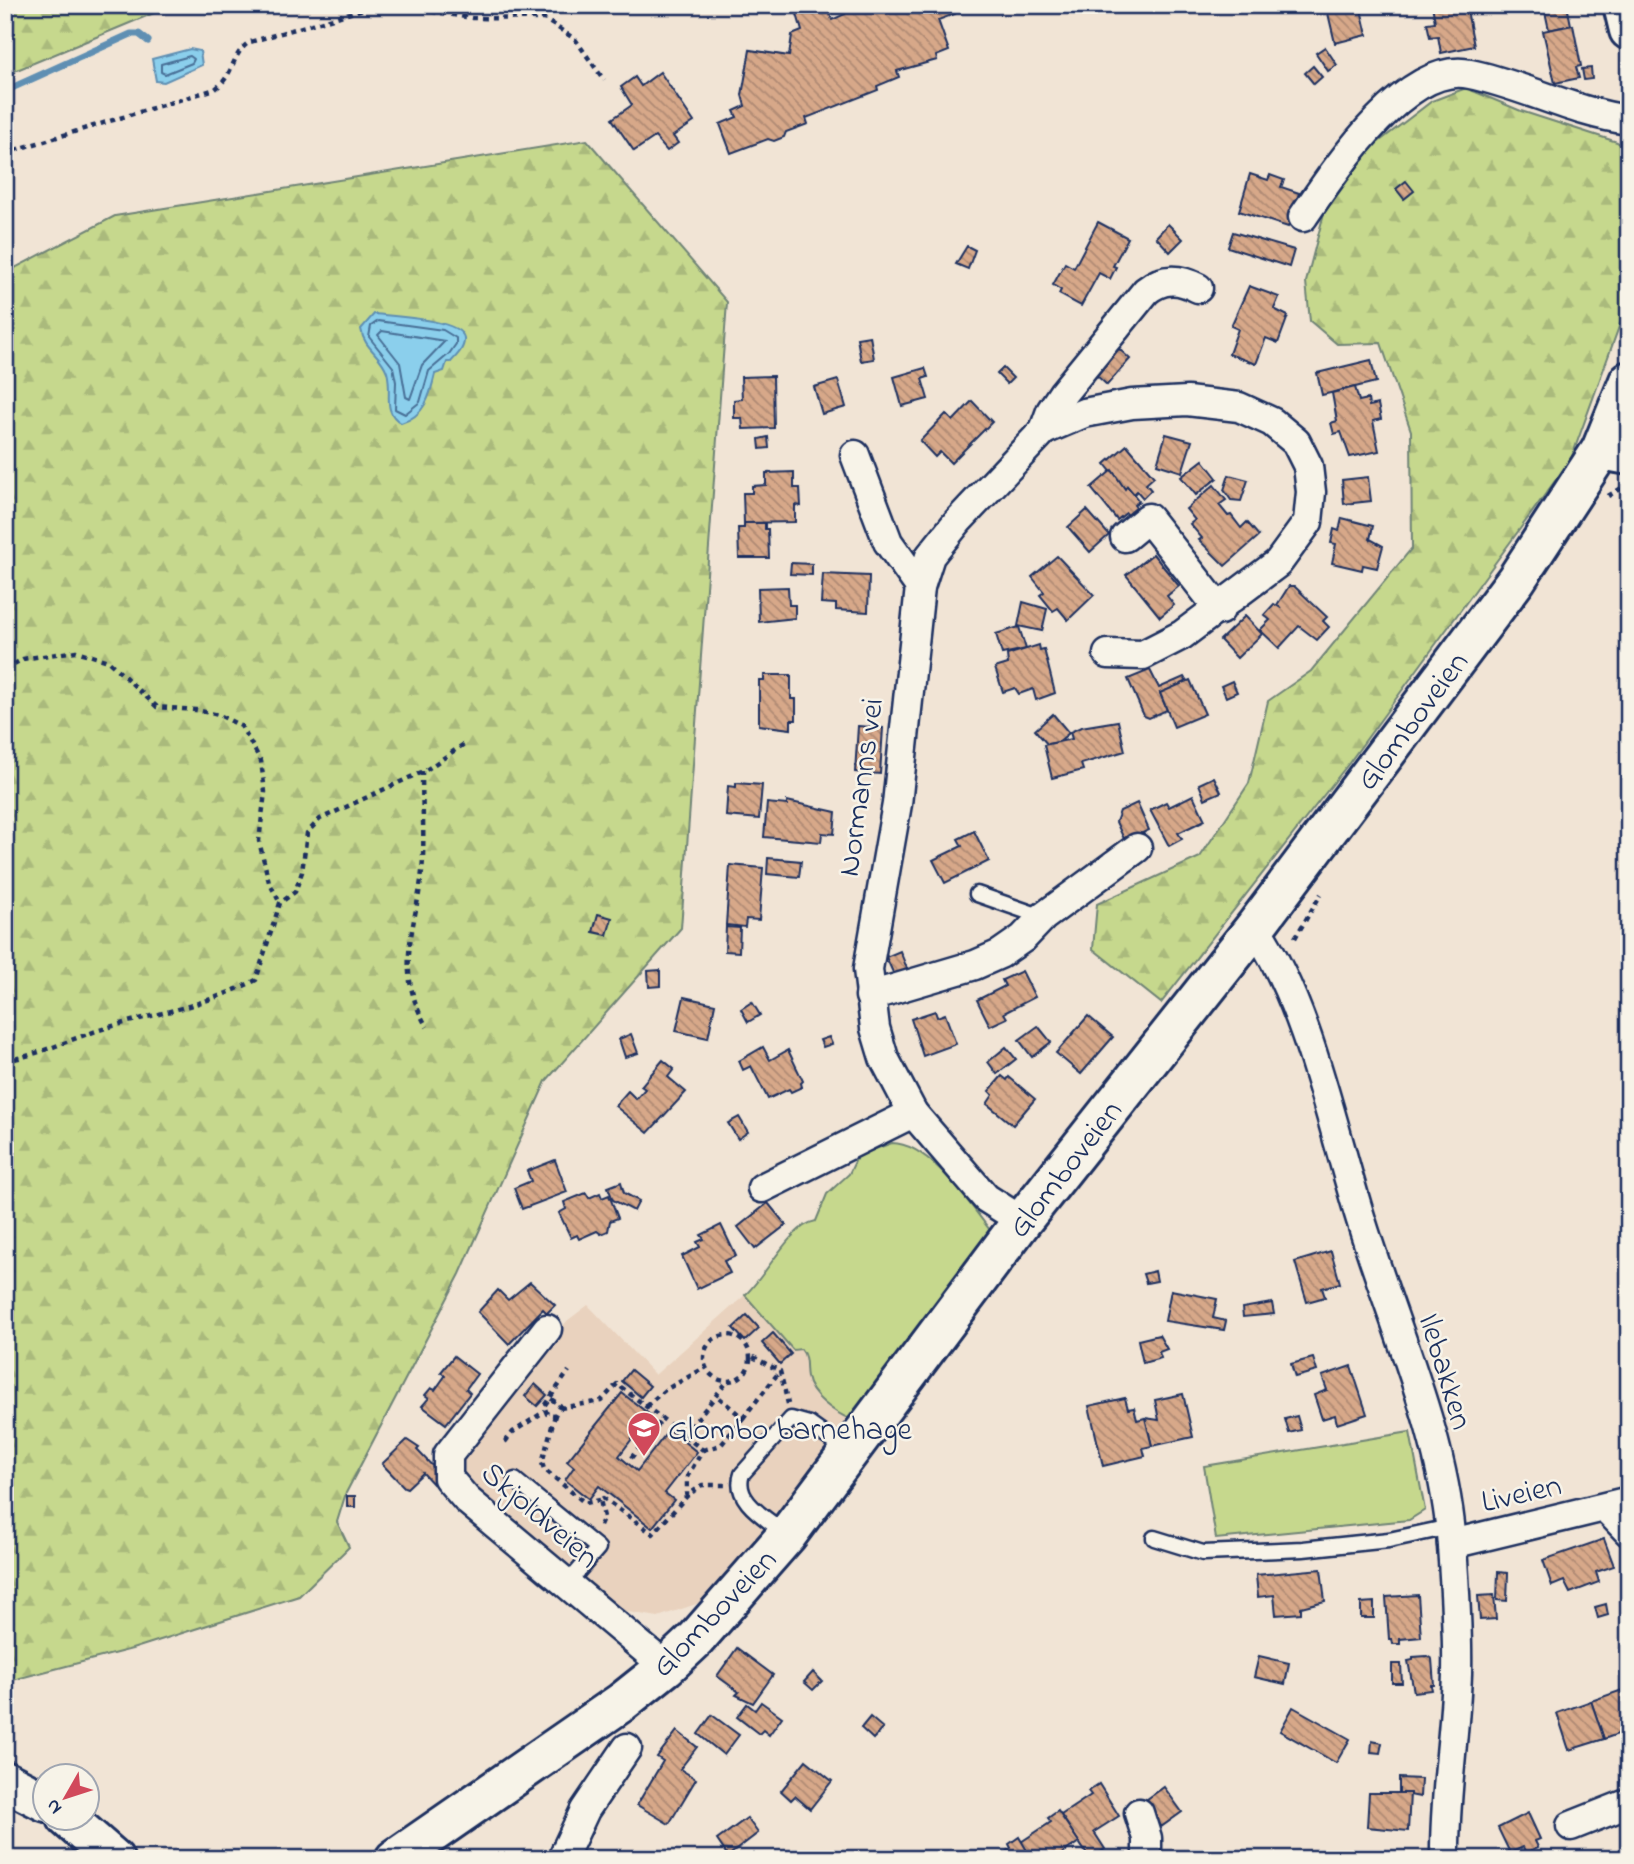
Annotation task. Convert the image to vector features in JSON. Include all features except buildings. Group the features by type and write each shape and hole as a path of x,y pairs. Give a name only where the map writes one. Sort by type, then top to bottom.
{"main road":[{"path":"1623,5 1629,30"},
{"name":"Glomboveien","path":"395,1859 611,1710 666,1667 696,1639 787,1535 1022,1221 1255,927 1615,453 1626,401"},
{"path":"5,1781 32,1795"},
{"path":"82,1832 111,1858"}],"street":[{"path":"1303,217 1332,173 1384,114 1417,88 1443,75 1469,73 1604,116 1629,121"},
{"name":"Normanns vei","path":"1022,1221 986,1198 913,1113 884,1058 870,996 868,969 897,804 920,587 930,556 958,521 1044,430 1051,411 1063,393 1146,291 1163,281 1173,280 1198,288"},
{"name":"Normanns vei","path":"1044,430 1084,413 1132,404 1186,401 1239,407 1272,422 1296,443 1308,466 1311,492 1308,522 1278,563 1220,610 1182,635 1143,655 1108,654"},
{"path":"855,455 888,542 920,587"},
{"path":"1125,537 1148,518 1220,610"},
{"path":"870,996 975,965 1000,954 1023,939 1043,917 1137,848"},
{"name":"Ilebakken","path":"1255,927 1276,958 1294,999 1430,1431 1451,1535 1457,1672 1445,1859"},
{"path":"762,1188 913,1113"},
{"name":"Skjoldveien","path":"547,1329 448,1455 448,1478 467,1500 666,1667"},
{"name":"Liveien","path":"1451,1535 1617,1504 1629,1532"},
{"path":"562,1859 585,1810 627,1748"},
{"path":"1571,1826 1629,1803"},
{"path":"1139,1813 1147,1838 1147,1859"}],"lane":[{"path":"978,894 1043,917"},
{"path":"787,1535 752,1507 741,1493 738,1483 742,1474 791,1419 809,1424 850,1453"},
{"path":"515,1480 598,1548 567,1584"},
{"path":"1154,1538 1203,1553 1451,1535"}],"path":[{"path":"5,153 215,89 226,81 243,46 354,7 379,5"},
{"path":"392,5 472,18 544,19 575,39 604,80"},
{"path":"5,669 23,659 76,650 108,661 157,707 196,709 219,715 241,726 261,761 265,792 259,841 269,882 280,904"},
{"path":"5,1061 65,1045 109,1027 219,999 256,980 280,904 295,892 302,872 307,832 320,819 450,757 467,742"},
{"path":"422,771 423,860 407,981 414,1004 427,1027"},
{"path":"1295,938 1308,920"},
{"path":"727,1382 711,1375 706,1367 705,1349 710,1341 726,1334 742,1341 753,1357 780,1371 791,1419"},
{"path":"684,1435 727,1382 744,1373 753,1357"},
{"path":"646,1406 665,1390 706,1367"},
{"path":"545,1411 544,1406 569,1371"},
{"path":"687,1496 687,1477 703,1450 721,1445 780,1371"},
{"path":"703,1450 617,1384 601,1401 560,1408 555,1415 542,1463 544,1469 585,1503 609,1500 653,1534 687,1496 702,1485 738,1483"},
{"path":"716,1395 743,1418"},
{"path":"551,1399 557,1401 560,1408"},
{"path":"545,1411 555,1415"},
{"path":"505,1442 513,1432 545,1411"},
{"path":"631,1458 663,1418"},
{"path":"600,1500 601,1511"}],"shaded area":[{"name":"Glombo barnehage","path":"745,1295 793,1350 801,1349 806,1355 806,1374 812,1389 839,1414 852,1420 829,1461 708,1600 658,1617 610,1609 463,1482 457,1456 567,1321 588,1305 655,1375"}],"green space":[{"path":"5,5 173,5 5,75"},
{"path":"1466,88 1521,111 1617,142 1629,151 1629,299 1571,459 1349,763 1161,1003 1093,949 1097,904 1200,857 1249,783 1268,701 1311,671 1412,548 1411,431 1381,343 1337,344 1310,321 1306,282 1324,213 1372,147 1432,101"},
{"path":"587,140 727,302 681,928 546,1081 460,1274 346,1493 337,1522 349,1547 299,1596 132,1649 5,1682 5,273 115,216"},
{"path":"892,1143 921,1153 935,1164 961,1192 993,1234 852,1420 818,1397 809,1384 801,1349 793,1350 745,1295 797,1231 816,1221 827,1194 849,1174 858,1155"},
{"path":"1410,1432 1425,1510 1409,1520 1216,1539 1204,1466"}],"water":[{"path":"190,49 200,51 202,65 164,82 156,81 152,59"},
{"path":"374,314 439,323 460,332 464,338 458,354 451,362 447,362 444,371 435,374 421,410 401,423 389,407 387,372 381,360 365,342 361,329"}],"waterway":[{"path":"5,91 131,34 139,34 148,41"}],"place":[{"name":"Glombo barnehage","path":"644,1458"}]}
